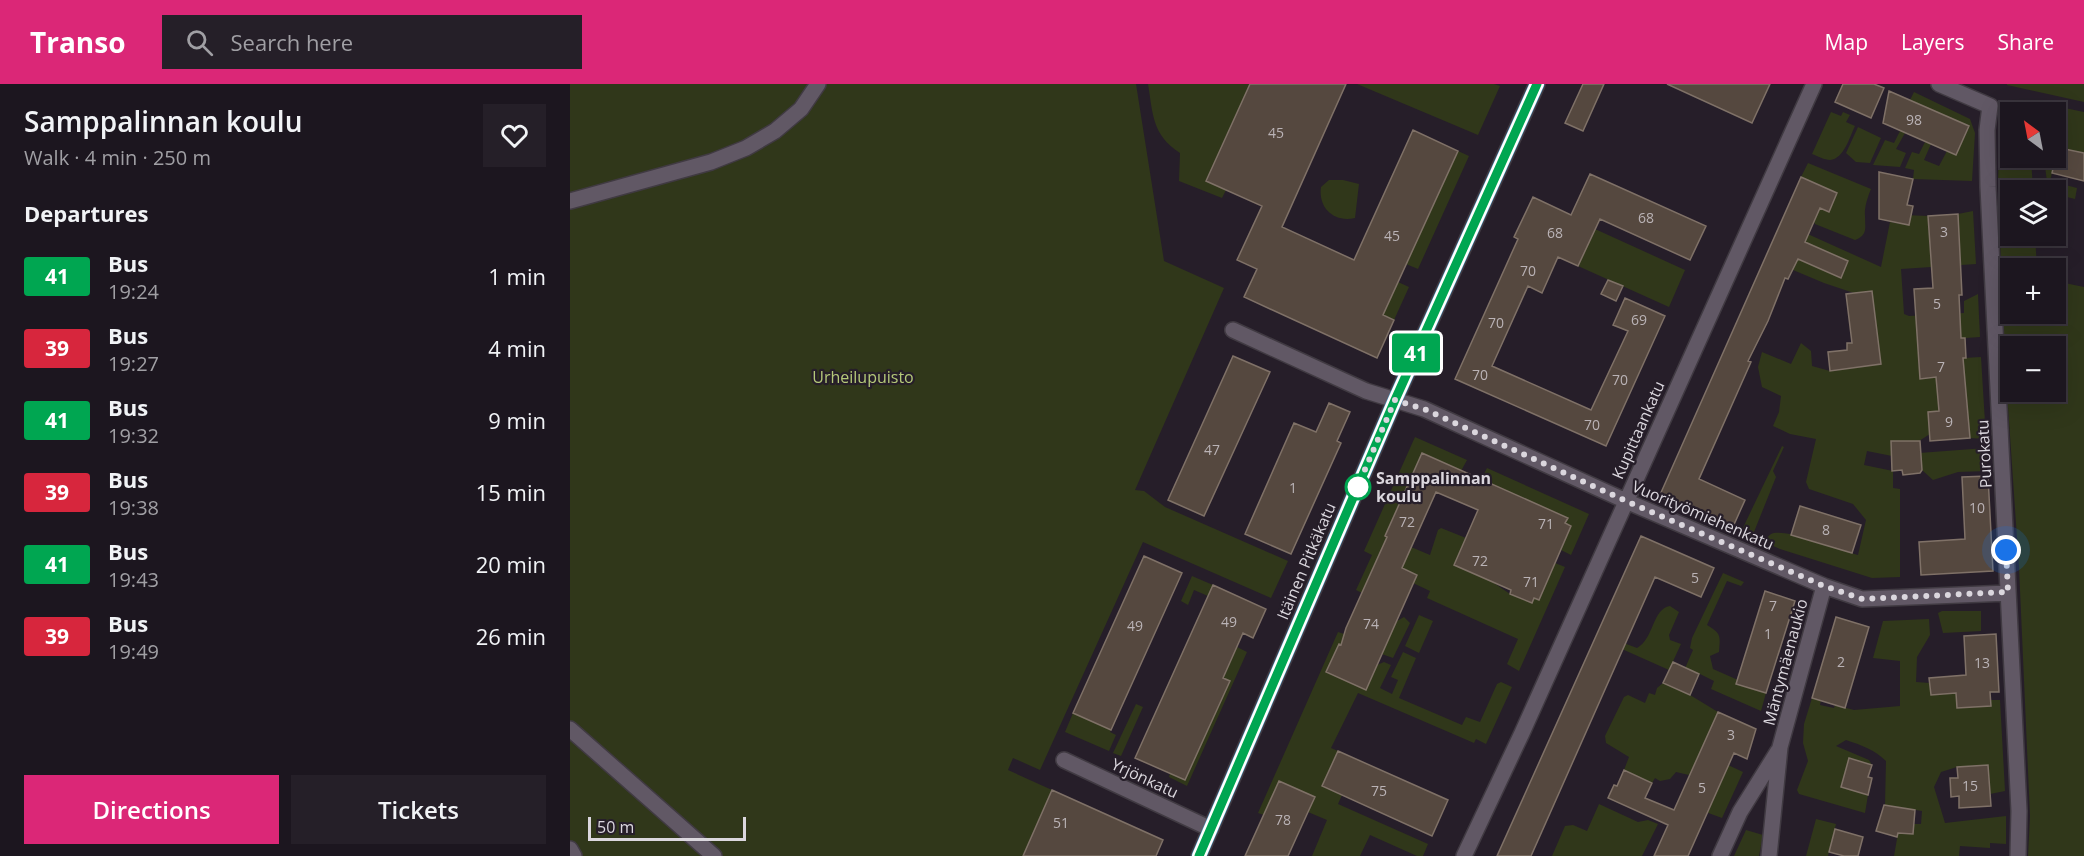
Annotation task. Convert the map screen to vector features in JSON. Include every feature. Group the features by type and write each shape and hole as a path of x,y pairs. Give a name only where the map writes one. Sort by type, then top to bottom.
{"main road":[{"name":"Itäinen Pitkäkatu","path":"1199,856 1395,400 1537,84"}],"street":[{"path":"570,201 711,162 746,148 775,131 801,109 818,84"},
{"name":"Kupittaankatu","path":"1464,856 1517,746 1814,84"},
{"name":"Purokatu","path":"1939,84 1990,106 1987,130 1988,187 2020,820 2018,856"},
{"name":"Vuorityömiehenkatu","path":"1233,330 1366,391 1424,409 1626,501 1824,586 1862,599 2008,592"},
{"name":"Mäntymäenaukio","path":"1769,856 1780,747 1824,586"},
{"path":"570,729 714,856"},
{"name":"Mäntymäenaukio","path":"1720,856 1740,812 1780,747"},
{"name":"Yrjönkatu","path":"1064,760 1210,829"},
{"path":"570,849 574,856"}],"green space":[{"name":"Urheilupuisto","path":"570,84 1136,84 1164,261 1224,288 1135,490 1144,491 1165,507 1288,561 1271,598 1143,542 1040,770 1013,758 1008,770 1052,790 1023,856 570,856"},
{"path":"1148,84 1250,84 1207,181 1226,190 1222,198 1179,181 1180,153 1164,139 1155,123"},
{"path":"1357,84 1494,84 1500,86 1478,135"},
{"path":"2007,84 2084,84 2084,102 2007,85"},
{"path":"1914,92 1970,119 1975,133 1972,181 1913,179 1914,170 1905,168 1912,152 1919,154 1925,142 1931,144 1924,160 1939,166 1947,151 1956,155 1969,127 1910,100"},
{"path":"2066,108 2084,112 2084,153 2066,149"},
{"path":"1831,112 1841,116 1843,112 1850,115 1846,122 1855,126 1843,151 1835,159 1830,160 1812,154"},
{"path":"1858,127 1881,138 1870,163 1856,162 1846,153"},
{"path":"1900,131 1905,133 1896,149 1906,153 1900,167 1873,165 1885,140 1894,143"},
{"path":"2000,150 2000,168 2032,168 2032,180 2000,180 2000,236 1998,180"},
{"path":"1458,151 1469,156 1418,269 1406,264"},
{"path":"1808,163 1871,189 1865,209 1865,231 1862,236 1855,240 1815,224 1820,208 1829,211 1837,193 1801,177"},
{"path":"2045,168 2053,169 2050,180 2047,180"},
{"path":"1329,180 1343,180 1359,184 1355,218 1334,216 1325,207 1321,187"},
{"path":"2066,185 2077,188 2075,199 2066,197"},
{"path":"1973,211 1976,264 1901,269 1904,314 1909,316 1964,313 1964,301 1978,294 1980,337 1937,340 1937,351 1918,353 1920,379 1964,375 1963,358 1981,357 1986,439 1970,438 1967,403 1939,405 1939,411 1928,412 1930,434 1919,441 1892,441 1892,456 1867,451 1864,465 1893,471 1893,488 1900,489 1900,577 1872,578 1764,542 1774,533 1792,534 1858,555 1866,520 1853,504 1809,489 1806,482 1816,439 1790,434 1773,426 1779,412 1781,396 1762,387 1758,367 1762,352 1791,364 1801,343 1811,351 1812,366 1830,371 1881,364 1854,293 1793,270 1802,247 1781,222 1881,267 1890,222 1902,224 1904,215 1928,216 1930,250 1960,248 1958,214"},
{"path":"1595,229 1685,270 1669,307 1578,266"},
{"path":"2000,246 2036,246 2036,258 2001,258"},
{"path":"1398,282 1409,287 1394,320 1383,315"},
{"path":"2066,283 2084,287 2084,856 2028,856 2030,816 2019,567 2008,402 2066,402 2066,336 2004,336 2003,324 2066,324"},
{"path":"1415,437 1467,460 1461,471 1422,454 1385,536 1430,555 1438,530 1441,528 1466,538 1494,583 1510,594 1532,603 1534,598 1539,600 1555,563 1565,567 1519,671 1507,664 1518,639 1427,598 1430,591 1413,583 1417,575 1378,558 1362,593 1356,590 1372,555 1364,551"},
{"path":"1782,446 1784,447 1773,471 1776,477 1752,537 1741,532"},
{"path":"1986,448 1987,471 1958,472 1933,480 1922,470 1919,453"},
{"path":"1487,468 1589,514 1571,555 1561,550 1571,526 1565,523 1568,519 1481,480"},
{"path":"1723,573 1744,582 1741,586 1727,581 1707,625 1718,633 1720,639 1719,652 1710,656 1713,669 1738,680 1737,684 1766,693 1761,711 1711,689 1714,681 1700,674 1697,679 1683,673 1693,650 1690,648 1692,638"},
{"path":"1192,576 1213,585 1208,596 1194,590 1188,605 1181,601"},
{"path":"1670,606 1679,612 1669,635 1670,640 1681,644 1669,670 1595,637 1597,633 1637,648 1647,638 1656,618 1664,608"},
{"path":"1942,611 1981,611 1981,631 1943,633 1938,613"},
{"path":"1419,615 1433,621 1419,653 1405,646"},
{"path":"1404,617 1410,623 1393,658 1376,652 1397,621"},
{"path":"1929,619 1930,635 1917,657 1916,682 1930,683 1931,695 1956,692 1991,706 1991,700 2000,700 2005,791 1990,794 1988,765 1957,767 1941,772 1934,787 1945,823 2006,816 2006,844 1990,843 1990,848 1960,846 1959,856 1894,856 1898,833 1913,834 1914,824 1921,824 1922,811 1885,805 1886,761 1872,751 1846,740 1836,746 1869,760 1872,765 1849,759 1841,787 1868,795 1865,813 1799,794 1797,790 1808,761 1803,743 1804,724 1812,698 1821,700 1820,705 1834,708 1835,705 1854,710 1900,706 1900,661 1873,658 1883,621"},
{"path":"1338,632 1347,635 1342,646 1339,644 1326,672 1384,662 1391,665 1380,688 1392,694 1398,680 1391,677 1403,652 1416,658 1399,698 1462,725 1466,717 1480,722 1497,684 1501,682 1512,687 1486,744 1476,739 1474,743 1358,693 1331,748 1338,751 1322,786 1342,795 1338,804 1428,844 1423,856 1417,856 1370,835 1360,856 1312,856 1327,820 1308,812 1314,798 1264,815 1258,813"},
{"path":"1237,647 1247,652 1187,786 1169,777 1170,773 1185,780 1230,681 1223,678"},
{"path":"1663,683 1690,695 1718,712 1706,740 1726,764 1743,772 1722,818 1703,811 1709,810 1723,778 1695,765 1689,775 1676,772 1670,779 1660,781 1655,778 1652,783 1624,770 1629,757 1606,743 1605,736 1624,697 1628,695 1645,703 1649,693 1655,695 1657,688"},
{"path":"1136,704 1143,707 1121,756 1113,753"},
{"path":"1073,713 1111,730 1110,732 1116,735 1109,751 1065,732"},
{"path":"1599,804 1638,822 1648,820 1658,824 1642,856 1552,856 1565,826 1573,825 1587,831"},
{"path":"1816,819 1836,824 1828,856 1806,856"},
{"path":"1746,830 1763,835 1759,856 1734,856"}],"building":[{"path":"1250,84 1346,84 1282,227 1354,260 1413,130 1458,151 1383,315 1394,320 1377,358 1244,297 1257,269 1237,260 1262,206 1206,181"},
{"path":"1583,84 1604,84 1583,131 1565,123"},
{"path":"1667,84 1770,84 1752,123"},
{"path":"1843,84 1874,84 1884,88 1871,118 1835,102"},
{"path":"1889,91 1969,126 1956,155 1883,123"},
{"path":"2066,149 2084,153 2084,181 2052,173 2053,168 2066,168"},
{"path":"1879,172 1913,179 1907,205 1913,206 1909,225 1879,219"},
{"path":"1590,174 1706,226 1690,260 1600,219 1578,266 1558,257 1542,293 1528,286 1492,366 1591,410 1628,331 1613,325 1625,298 1665,316 1606,446 1455,379 1518,239 1514,237 1533,197 1571,215"},
{"path":"1801,177 1837,193 1829,212 1820,208 1805,242 1848,261 1841,278 1798,259 1788,279 1785,278 1768,321 1748,361 1751,362 1699,479 1745,500 1732,529 1659,497"},
{"path":"1958,214 1962,295 1959,295 1961,338 1965,338 1966,358 1963,358 1970,438 1930,441 1928,412 1939,411 1936,377 1920,379 1914,289 1933,288 1928,216"},
{"path":"1608,280 1623,286 1616,301 1601,294"},
{"path":"1872,291 1881,364 1830,371 1828,352 1847,350 1847,343 1852,343 1846,294"},
{"path":"1233,356 1270,372 1204,516 1168,500"},
{"path":"1329,403 1350,412 1337,441 1341,443 1291,554 1245,534 1294,423 1316,432"},
{"path":"1891,441 1920,441 1922,470 1920,473 1903,475 1902,470 1892,471"},
{"path":"1422,453 1568,518 1565,523 1571,526 1539,600 1534,598 1532,603 1510,594 1511,590 1454,565 1478,510 1436,492 1402,568 1417,575 1366,690 1326,672 1339,644 1341,645 1346,628"},
{"path":"1988,476 1993,571 1921,575 1919,542 1965,539 1962,477"},
{"path":"1800,506 1861,525 1852,553 1791,535"},
{"path":"1641,536 1714,568 1701,597 1655,577 1531,856 1497,856"},
{"path":"1144,556 1182,573 1111,730 1073,713"},
{"path":"1213,585 1266,609 1253,638 1243,633 1223,678 1230,681 1185,780 1135,758"},
{"path":"1765,591 1795,601 1766,693 1736,684"},
{"path":"1836,617 1869,627 1845,708 1812,698"},
{"path":"1996,634 1999,692 1990,692 1991,706 1957,708 1956,693 1931,695 1929,678 1966,675 1964,636"},
{"path":"1673,662 1699,674 1690,695 1663,683"},
{"path":"1718,712 1756,729 1747,759 1734,753 1688,856 1654,856 1668,825 1608,798 1614,785 1617,786 1624,770 1652,783 1645,798 1674,810"},
{"path":"1338,751 1448,800 1432,836 1322,786"},
{"path":"1849,758 1872,765 1868,777 1872,778 1868,795 1841,787"},
{"path":"1988,765 1991,806 1959,808 1959,796 1951,797 1950,778 1958,778 1957,767"},
{"path":"1279,781 1315,797 1288,856 1245,856"},
{"path":"1052,790 1163,840 1156,856 1023,856"},
{"path":"1884,805 1915,810 1913,834 1898,833 1897,837 1876,831"},
{"path":"1835,829 1863,837 1858,856 1844,856 1829,852"}],"bus line":[{"name":"41","path":"1199,856 1395,400 1537,84"}],"place":[{"name":"Samppalinnan koulu","path":"1358,487"}],"route":[{"path":"1358,487 1395,400 1424,409 1626,501 1824,586 1862,599 2008,592 2006,550"}]}
